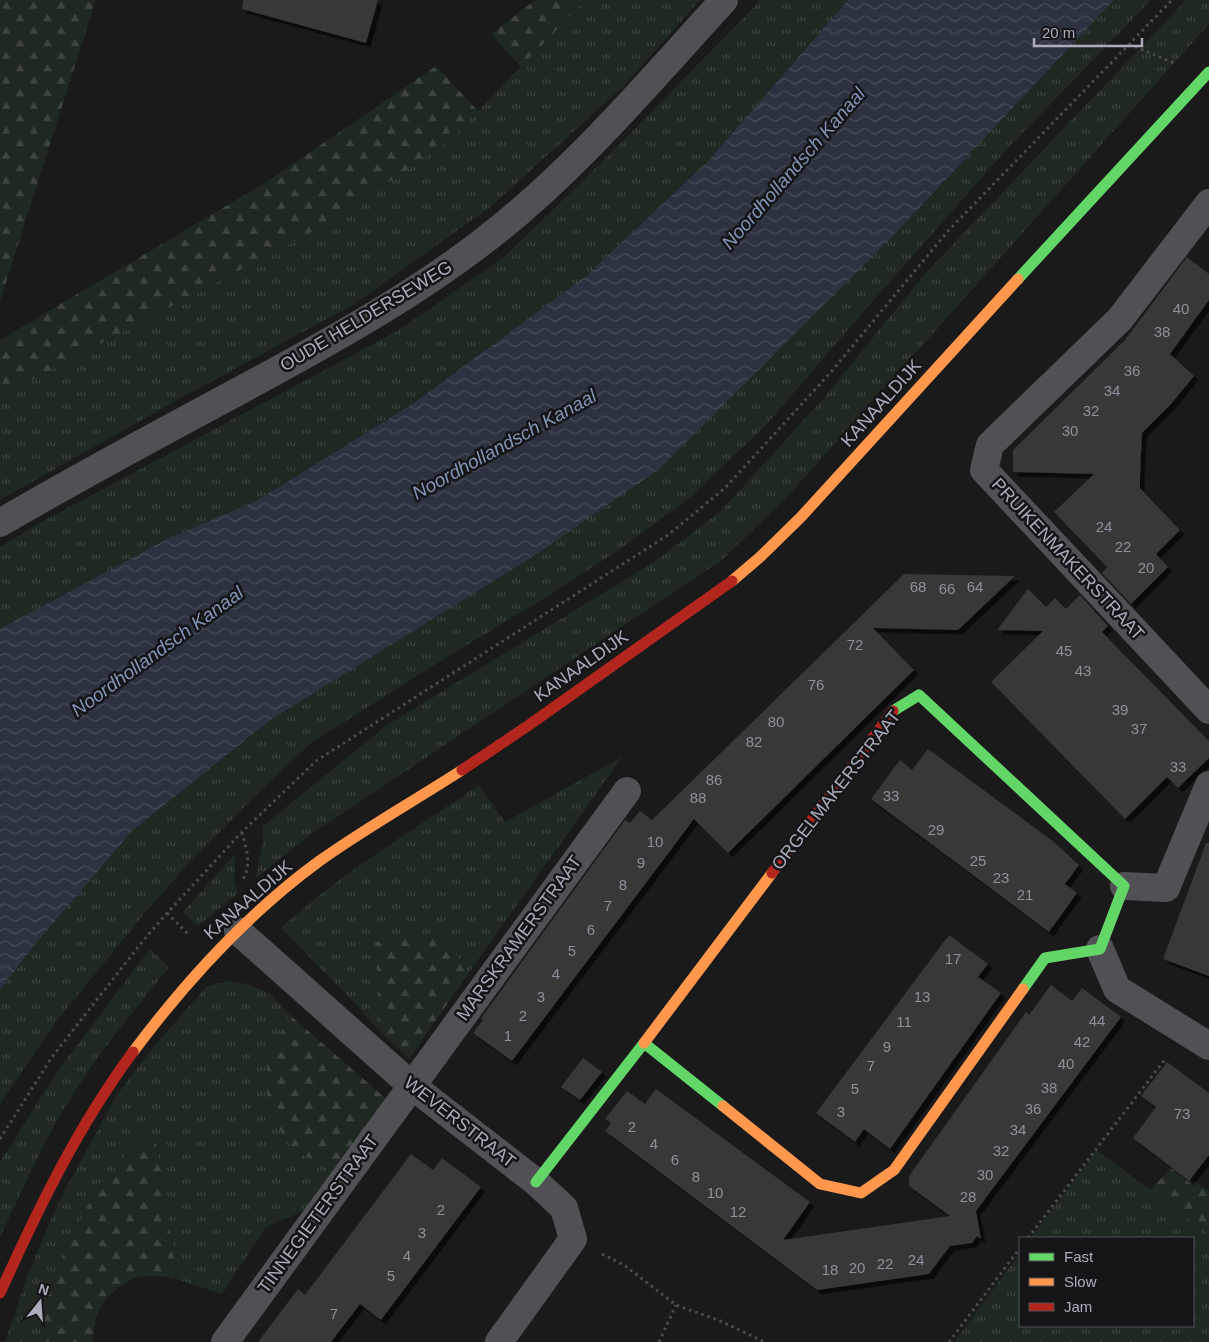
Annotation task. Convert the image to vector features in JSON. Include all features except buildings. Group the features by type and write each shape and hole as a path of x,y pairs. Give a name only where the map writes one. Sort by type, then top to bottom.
{"street":[{"name":"OUDE HELDERSEWEG","path":"0,523 343,334 438,274 483,242 528,204 620,114 724,0"},
{"name":"KANAALDIJK","path":"0,1293 39,1206 116,1074 158,1018 210,957 299,877 365,831 479,758 656,635 744,570 792,527 1013,282 1088,204 1209,72"},
{"name":"PRUIKENMAKERSTRAAT","path":"1209,202 1120,319 990,444 984,470 1209,710"},
{"name":"ORGELMAKERSTRAAT","path":"536,1182 644,1043 892,712 919,695 1124,886"},
{"path":"1208,789 1166,888 1124,886 1100,949 1117,989 1209,1046"},
{"name":"MARSKRAMERSTRAAT","path":"411,1085 627,790"},
{"name":"WEVERSTRAAT","path":"238,930 411,1085 536,1182 564,1208 573,1239"},
{"path":"644,1043 820,1184 861,1193 894,1170 1045,958 1100,949"},
{"name":"TINNEGIETERSTRAAT","path":"225,1342 411,1085"},
{"path":"499,1342 573,1239"}],"path":[{"path":"0,1139 52,1058 142,942 242,832 316,761 668,535 725,488 831,372 948,231 1172,0"},
{"path":"1029,1237 1186,1032"},
{"path":"573,1239 624,1266 676,1305 718,1320 765,1342"},
{"path":"949,1342 1019,1249"},
{"path":"659,1342 676,1305"}],"green space":[{"path":"0,0 96,0 0,301"},
{"path":"535,0 585,0 521,67 491,34"},
{"path":"585,0 700,0 625,85 490,207 356,303 170,404 0,500 0,397 327,224 449,141"},
{"path":"761,0 848,0 708,161 585,277 411,404 256,501 169,538 0,629 0,547 38,524 399,330 504,257 605,159"},
{"path":"1114,0 1151,0 1007,149 767,424 691,497 620,549 548,596 311,743 189,863 144,914 56,1022 0,1104 0,990 32,948 132,831 269,721 534,556 892,237"},
{"path":"1186,0 1209,0 1209,24 787,497 722,560 310,835 256,878 263,840 263,826 387,725 654,562 720,512 822,400 924,275"},
{"path":"436,66 478,111 449,141 327,224 0,397 0,340 265,183"},
{"path":"622,757 468,974 448,942 375,942 381,1033 352,1000 281,928 352,871 479,785 505,822"},
{"path":"235,854 234,883 238,893 198,926 183,912"},
{"path":"431,934 448,942 468,974 409,1059 381,1033 375,942"},
{"path":"150,949 169,967 111,1040 67,1103 37,1159 0,1237 0,1162 57,1072"},
{"path":"228,981 246,984 270,994 290,1015 267,1059 304,1155 339,1172 313,1207 266,1227 222,1294 177,1279 157,1145 141,1135 88,1205 64,1254 47,1302 38,1342 5,1342 27,1277 58,1203 116,1096 151,1050 207,986"},
{"path":"290,1015 391,1103 339,1172 304,1155 285,1140 267,1102 267,1059"},
{"path":"141,1135 157,1145 177,1279 148,1276 131,1280 119,1287 103,1303 95,1323 93,1342 38,1342 47,1302 64,1254 88,1205"},
{"path":"1097,1150 1209,1234 1209,1342 954,1342 1019,1254 1019,1327 1194,1327 1194,1237 1032,1237"},
{"path":"1172,1167 1209,1191 1209,1234 1150,1190"}],"water":[{"name":"Noordhollandsch Kanaal","path":"848,0 1114,0 892,237 659,469 534,556 269,721 132,831 32,948 0,990 0,629 169,538 256,501 412,404 585,277 708,161"}],"traffic: fast":[{"path":"1018,279 1209,72"},
{"path":"893,711 919,695 1124,886 1100,949 1045,958 1023,989"},
{"path":"536,1182 644,1043 723,1106"}],"traffic: slow":[{"path":"732,581 801,517 1018,279"},
{"path":"133,1052 174,1000 218,950 266,904 335,850 462,770"},
{"path":"644,1043 772,873"},
{"path":"723,1106 820,1184 861,1193 894,1170 1023,989"}],"traffic: jam":[{"path":"462,770 529,725 732,581"},
{"path":"772,873 893,711"},
{"path":"0,1293 60,1169 94,1109 133,1052"}]}
